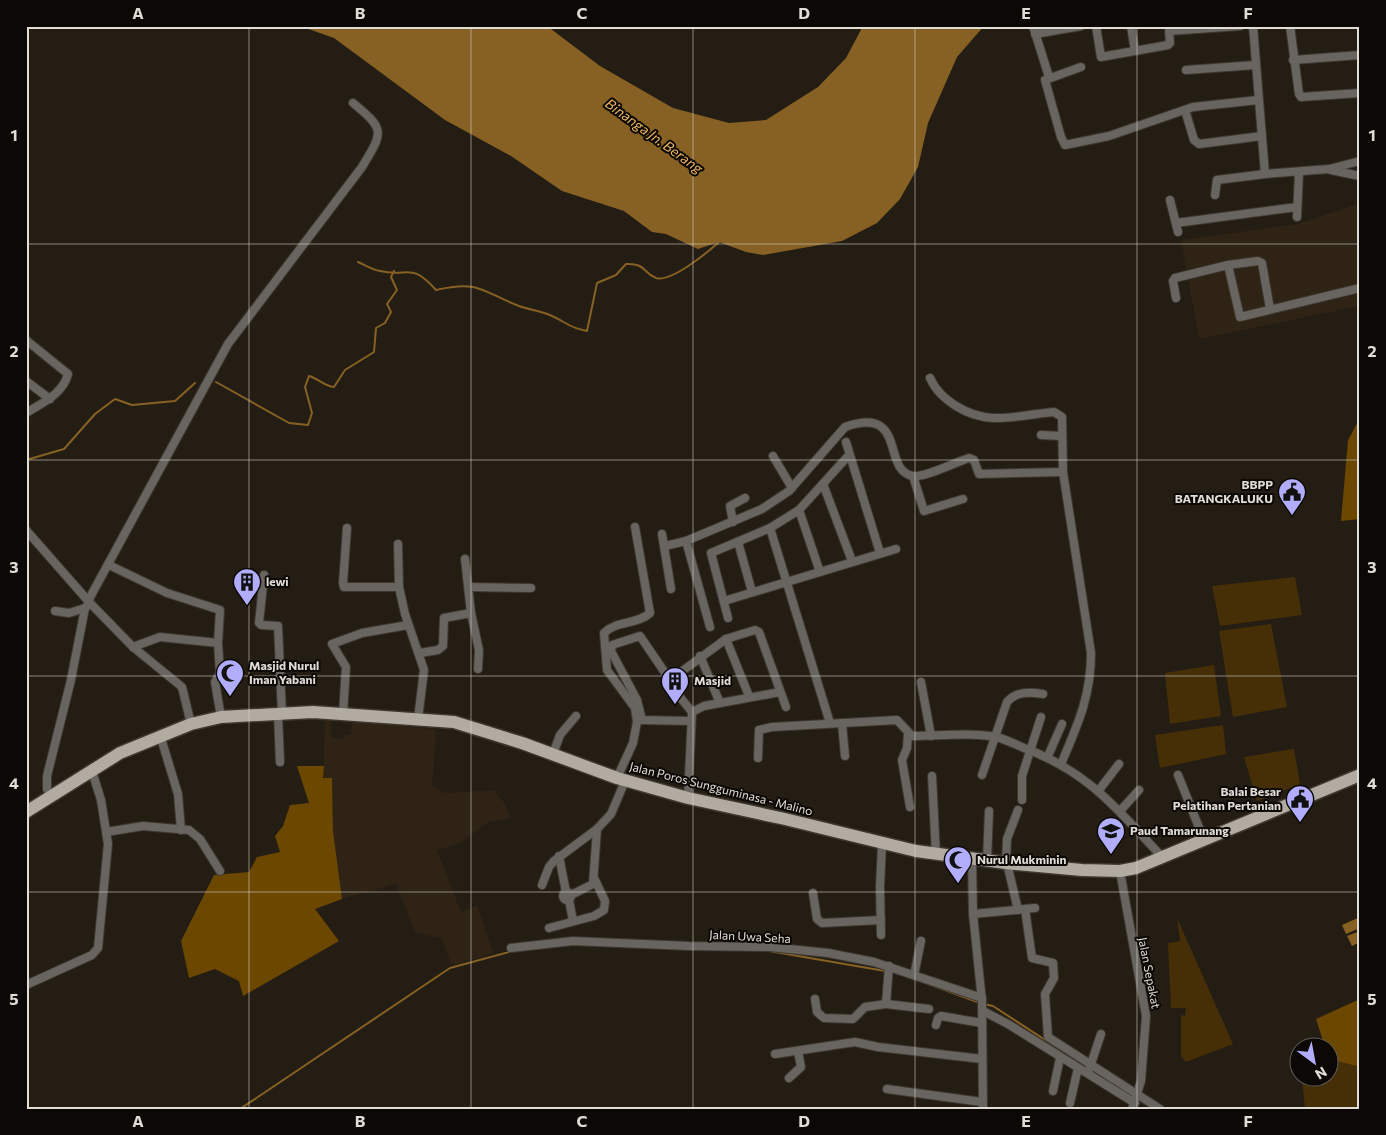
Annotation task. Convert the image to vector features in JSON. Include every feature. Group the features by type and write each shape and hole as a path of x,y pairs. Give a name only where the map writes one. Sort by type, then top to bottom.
{"main road":[{"name":"Jalan Poros Sungguminasa - Malino","path":"26,812 120,753 160,735 191,724 221,717 313,712 454,722 553,754 621,780 688,798 785,819 882,844 987,861 1120,871 1163,858 1360,775"}],"street":[{"path":"1049,77 1034,30 1081,26"},
{"path":"1096,26 1101,57 1168,45 1170,43 1168,29 1240,26"},
{"path":"1131,26 1135,50"},
{"path":"1253,26 1265,174"},
{"path":"1290,26 1296,82 1301,96 1360,93"},
{"path":"1293,60 1360,55"},
{"path":"1186,70 1255,65"},
{"path":"1082,68 1049,77 1045,82 1065,145 1109,136 1185,110 1258,100"},
{"path":"51,796 47,788 47,776 88,604 228,344 362,167 378,141 379,134 376,124 353,103"},
{"path":"1185,110 1194,140 1199,144 1262,136"},
{"path":"1215,195 1217,180 1329,169 1360,161"},
{"path":"1329,169 1360,176"},
{"path":"1297,217 1299,172"},
{"path":"1170,200 1178,232"},
{"path":"1176,223 1297,207"},
{"path":"1176,298 1174,279 1228,265 1260,262 1270,308"},
{"path":"1228,265 1239,316 1360,288"},
{"path":"26,340 68,372 64,383 50,399 26,413"},
{"path":"930,378 936,390 946,399 969,414 980,418 1025,417 1057,412 1062,417 1063,472 1091,653 1091,679 1075,733 1061,764"},
{"path":"26,381 50,399"},
{"path":"665,546 686,540 762,509 792,488 846,428 870,422 881,426 886,432 897,461 906,473 913,476 969,458 974,460 978,474 1063,472"},
{"path":"1041,435 1061,436"},
{"path":"846,442 880,553"},
{"path":"728,618 710,555 713,552 770,528 799,510 849,455"},
{"path":"773,456 792,488"},
{"path":"913,476 924,511 964,499"},
{"path":"823,484 852,561"},
{"path":"733,522 730,506 745,498"},
{"path":"799,510 820,572"},
{"path":"542,885 549,867 560,856 597,829 611,814 633,743 637,722 635,708 607,670 604,633 615,626 643,620 650,613 635,527"},
{"path":"347,528 344,587 399,587"},
{"path":"770,528 830,723"},
{"path":"26,530 88,604 138,644 182,687 191,724"},
{"path":"662,534 672,589"},
{"path":"686,540 710,627"},
{"path":"738,542 752,592"},
{"path":"398,544 399,587 408,625 420,653 424,681 418,719"},
{"path":"724,601 896,549"},
{"path":"465,559 470,613 479,650 478,669"},
{"path":"109,565 167,593 220,610 218,643 220,674 215,682 221,717"},
{"path":"264,574 259,622 261,625 278,626 280,762"},
{"path":"469,587 531,588"},
{"path":"55,611 69,613 88,604"},
{"path":"420,653 438,650 442,646 444,618 470,613"},
{"path":"343,714 346,667 332,644 362,633 408,625"},
{"path":"670,680 700,656 726,639 749,630 758,632 786,707"},
{"path":"691,721 642,720 638,700 611,651 612,645 640,636 670,680 671,686 692,712"},
{"path":"138,644 160,637 218,643"},
{"path":"726,639 749,696"},
{"path":"700,656 720,703"},
{"path":"921,682 931,736"},
{"path":"688,798 692,712 697,708 749,696 780,692"},
{"path":"982,775 1009,699 1021,694 1043,694"},
{"path":"553,754 560,735 576,716"},
{"path":"1022,800 1022,776 1041,717"},
{"path":"758,758 757,739 759,730 764,728 897,720 912,736 970,735 997,737 1048,756 1099,790 1163,858"},
{"path":"842,723 845,756"},
{"path":"1048,756 1062,724"},
{"path":"908,733 907,748 902,760 910,806"},
{"path":"160,735 178,794 181,830"},
{"path":"1099,790 1119,764"},
{"path":"26,985 92,955 98,948 108,844 101,800 92,771"},
{"path":"1178,775 1204,840"},
{"path":"932,776 936,854"},
{"path":"1120,811 1139,790"},
{"path":"1018,810 1007,839 1006,863 1022,909 1032,958 1053,963 1054,978 1045,994 1048,1037 1089,1070 1135,1101 1160,1109"},
{"path":"987,861 989,811"},
{"path":"106,832 143,826 181,830 195,834 220,870"},
{"path":"569,896 593,884 594,846 597,829"},
{"path":"881,935 880,887 882,844"},
{"path":"560,856 573,921"},
{"path":"887,1089 982,1105 982,1005 973,914 972,859"},
{"name":"Jalan Sepakat","path":"1120,871 1146,1016 1141,1082 1135,1101"},
{"path":"549,928 594,916 606,907 602,893 594,880"},
{"path":"813,893 817,919 822,923 881,920"},
{"path":"973,914 1035,908"},
{"name":"Jalan Uwa Seha","path":"511,948 573,940 689,946 765,946 828,953 888,970 914,975 982,1005 1060,1058 1078,1068 1089,1070"},
{"path":"914,975 921,941"},
{"path":"886,1004 888,970"},
{"path":"814,1000 817,1012 824,1018 853,1018 857,1017 862,1008 886,1004 929,1009"},
{"path":"936,1025 938,1018 941,1016 982,1023"},
{"path":"1089,1070 1101,1034"},
{"path":"775,1054 862,1042 878,1047 982,1059"},
{"path":"789,1078 801,1067 798,1051"},
{"path":"1053,1091 1060,1058"},
{"path":"1070,1103 1078,1068"}],"shaded area":[{"path":"1360,203 1360,306 1199,339 1181,240 1298,224"},
{"path":"1360,418 1360,519 1341,521 1348,440"},
{"path":"1295,577 1302,615 1220,626 1212,586"},
{"path":"1271,624 1287,707 1233,717 1219,631"},
{"path":"1214,665 1221,716 1170,724 1165,673"},
{"path":"325,719 331,720 331,738 345,739 344,735 351,735 352,721 434,729 436,733 432,785 445,793 494,790 505,804 510,818 488,822 461,843 437,850 460,910 463,912 477,905 493,952 483,957 455,964 451,963 441,938 415,933 396,884 342,899 333,831 332,778 323,778"},
{"path":"1223,725 1226,754 1160,768 1155,735"},
{"path":"1294,749 1300,784 1257,801 1244,757"},
{"path":"297,766 324,766 323,778 332,778 333,831 342,899 315,909 339,941 243,996 239,981 215,969 189,978 181,941 214,875 249,872 257,857 280,852 275,836 283,826 290,805 309,803"},
{"path":"1177,918 1233,1044 1186,1062 1181,1056 1181,1015 1185,1016 1186,1008 1171,1008 1168,943 1180,941"},
{"path":"1360,999 1360,1067 1338,1061 1338,1038 1322,1038 1316,1019"},
{"path":"1338,1061 1360,1067 1360,1109 1305,1109 1303,1088 1338,1088"}],"water":[{"name":"Binanga Jn. Berang","path":"300,26 547,26 600,66 673,108 729,123 766,120 818,87 846,58 863,26 984,26 957,57 928,123 918,167 900,199 877,223 842,241 763,255 746,252 719,242 698,249 666,234 652,232 624,211 562,191 511,156 445,120 334,38"},
{"path":"1360,917 1360,928 1346,934 1342,925"},
{"path":"1360,931 1360,942 1352,946 1347,936"}],"waterway":[{"path":"358,262 372,269 390,273 415,273 436,290 462,286 479,289 519,306 548,314 572,327 587,331 597,283 616,275 626,264 637,265 656,278 671,276 719,242"},
{"path":"216,382 289,423 308,425 312,413 305,387 309,376 334,387 345,370 374,352 376,328 385,323 391,312 387,304 397,290 391,277 394,271"},
{"path":"26,460 64,449 95,414 115,399 132,405 175,401 195,383"},
{"path":"240,1109 450,968 513,951"},
{"path":"769,951 885,971"},
{"path":"923,982 980,1003"},
{"path":"984,1004 993,1006 1088,1068"},
{"path":"1092,1070 1112,1082"}],"place":[{"name":"BBPP BATANGKALUKU","path":"1292,516"},
{"name":"lewi","path":"247,606"},
{"name":"Masjid Nurul Iman Yabani","path":"230,697"},
{"name":"Masjid","path":"675,705"},
{"name":"Balai Besar Pelatihan Pertanian","path":"1300,823"},
{"name":"Paud Tamarunang","path":"1111,855"},
{"name":"Nurul Mukminin","path":"958,884"}]}
